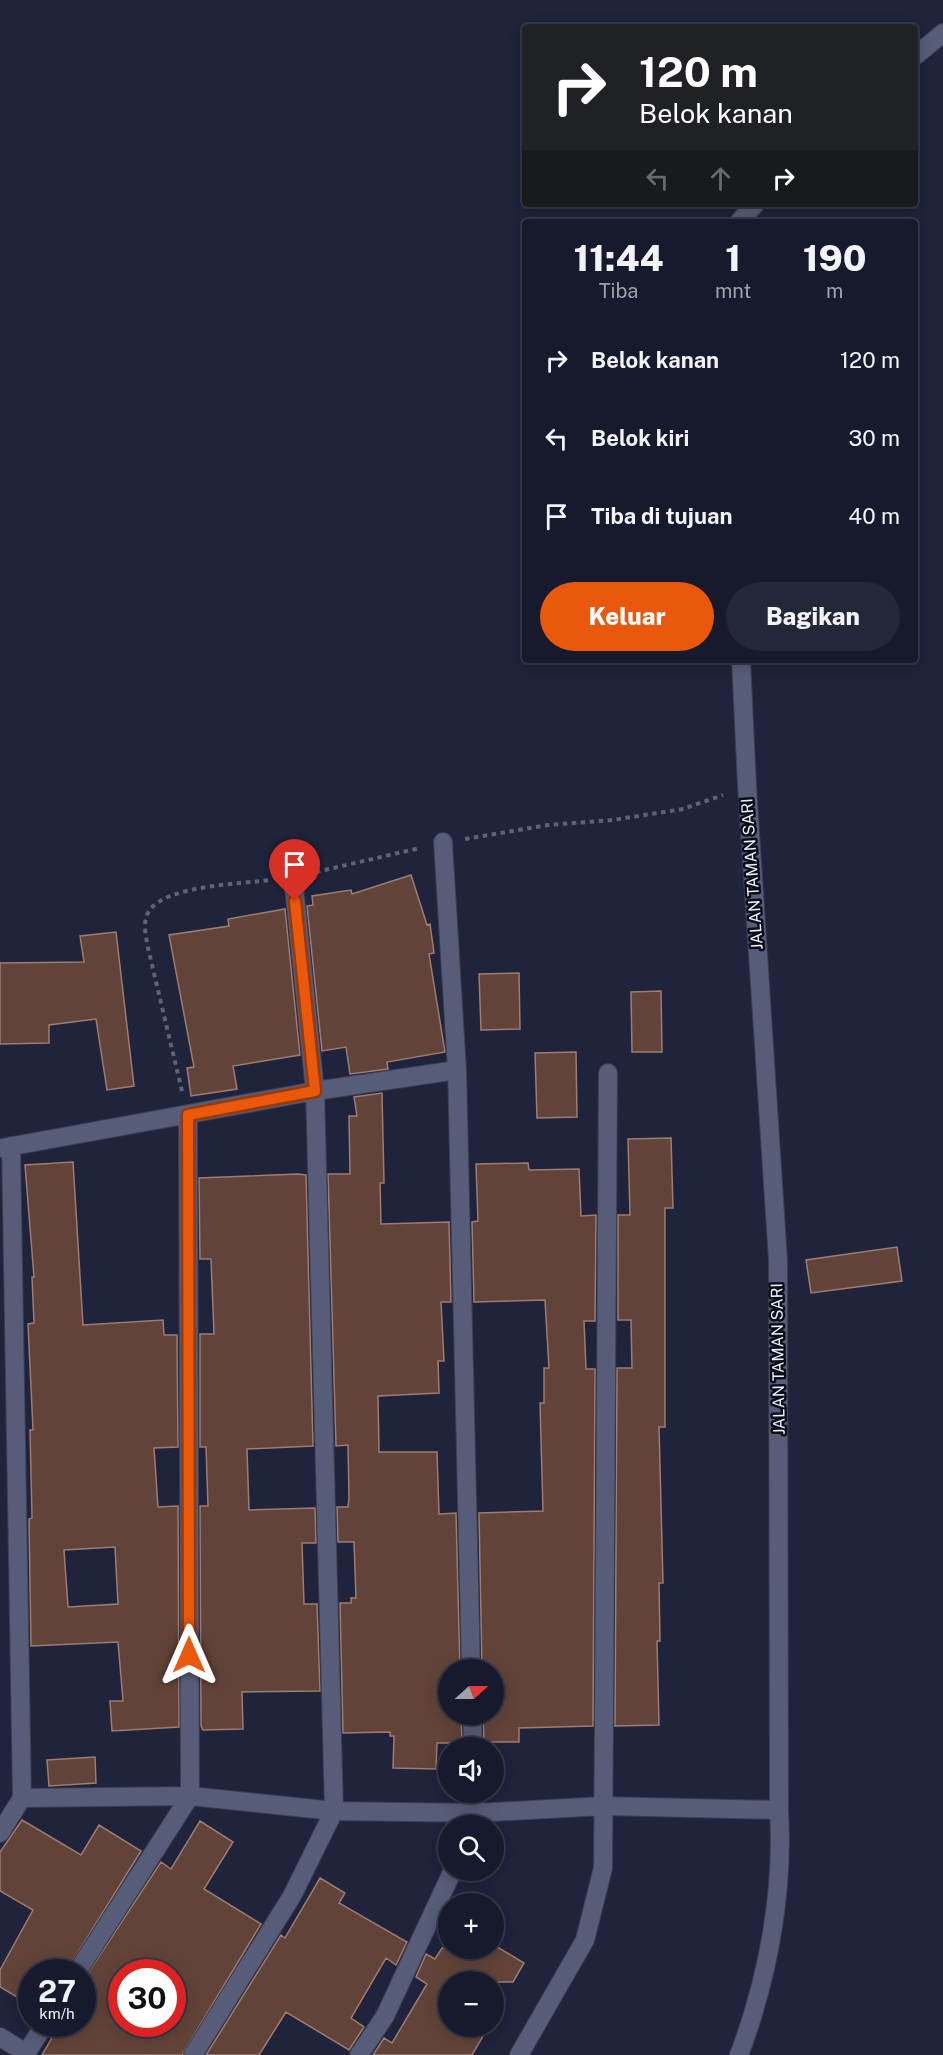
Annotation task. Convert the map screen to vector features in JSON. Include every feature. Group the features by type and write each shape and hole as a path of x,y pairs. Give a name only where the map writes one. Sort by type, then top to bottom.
{"street":[{"path":"918,54 943,33"},
{"path":"742,219 752,207"},
{"name":"JALAN TAMAN SARI","path":"739,2055 765,1966 777,1904 782,1857 779,1810 778,1260 741,663"},
{"path":"443,842 457,1070 471,1659"},
{"path":"193,2055 292,1896 333,1811 315,1091 293,877"},
{"path":"0,1833 22,1798 6,1147 315,1091 457,1070"},
{"path":"519,2055 585,1940 603,1868 608,1073"},
{"path":"85,1959 190,1796 188,1115"},
{"path":"22,1798 190,1796 333,1811 438,1818"},
{"path":"504,1817 603,1806 779,1810"},
{"path":"359,2055 385,2016 448,1881"},
{"path":"0,2037 26,2054 37,2037"}],"path":[{"path":"188,1115 145,929 148,912 158,901 184,891 293,877 443,842 548,825 613,820 683,809 747,786"}],"building":[{"path":"411,875 427,925 430,924 434,953 429,954 445,1052 387,1062 388,1069 350,1074 346,1047 322,1051 307,906 313,905 312,896 351,890 352,894"},
{"path":"285,909 300,1055 233,1066 237,1089 191,1096 187,1068 194,1067 169,935 229,926 228,919"},
{"path":"116,932 134,1086 107,1090 96,1019 49,1025 49,1043 0,1044 0,963 84,962 80,936"},
{"path":"519,973 520,1029 481,1030 479,974"},
{"path":"661,991 662,1052 632,1052 631,992"},
{"path":"576,1052 577,1117 537,1118 535,1053"},
{"path":"382,1093 384,1183 380,1183 381,1224 449,1222 451,1302 441,1302 444,1361 438,1361 439,1393 378,1396 379,1452 437,1452 439,1514 456,1513 460,1659 438,1659 438,1725 461,1725 462,1737 438,1737 436,1769 393,1768 394,1736 390,1736 390,1732 343,1733 340,1603 351,1603 351,1598 356,1598 354,1542 338,1542 337,1507 348,1507 349,1498 348,1445 336,1446 328,1174 350,1174 349,1116 357,1116 354,1097"},
{"path":"671,1138 673,1208 665,1208 665,1427 659,1427 663,1583 659,1583 660,1641 657,1641 659,1725 615,1726 617,1368 632,1368 631,1320 618,1320 618,1215 630,1215 628,1139"},
{"path":"73,1162 83,1325 163,1320 164,1335 177,1335 178,1447 154,1448 158,1507 178,1506 179,1727 112,1731 110,1701 123,1701 118,1642 31,1646 29,1519 32,1518 30,1430 33,1430 28,1324 34,1323 32,1277 34,1277 25,1165","holes":["115,1547 118,1604 68,1607 64,1550"]},
{"path":"528,1163 529,1170 579,1169 581,1216 596,1215 595,1321 584,1321 586,1369 595,1369 593,1726 519,1728 519,1742 504,1742 504,1737 484,1737 483,1725 504,1725 504,1659 482,1659 479,1513 543,1511 540,1403 544,1403 544,1368 549,1368 545,1300 474,1302 472,1222 478,1221 476,1164"},
{"path":"306,1175 313,1446 247,1449 249,1510 315,1508 316,1543 302,1543 304,1604 317,1604 320,1691 242,1692 243,1729 203,1730 201,1726 200,1506 208,1506 206,1447 200,1447 200,1334 214,1334 211,1259 200,1259 199,1178"},
{"path":"897,1247 902,1281 811,1293 806,1260"},
{"path":"95,1757 96,1783 49,1786 47,1760"},
{"path":"22,1820 81,1855 99,1825 141,1851 74,1959 18,1959 18,1998 0,1987 0,1970 33,1910 0,1891 0,1852"},
{"path":"200,1821 233,1842 204,1889 261,1924 182,2055 42,2055 52,2037 96,2037 96,1961 161,1862 171,1869"},
{"path":"320,1878 345,1893 339,1903 407,1942 396,1965 386,1958 351,2018 364,2027 349,2050 286,2012 259,2055 206,2055 281,1935 285,1938"},
{"path":"504,1951 524,1963 513,1982 504,1982 504,1971 438,1971 438,2037 483,2037 472,2055 373,2055 384,2038 392,2043 427,1984 416,1977 426,1954 435,1959 438,1954 438,1959 504,1959"}],"route":[{"path":"189,1655 188,1115 315,1091 295,901"}]}
